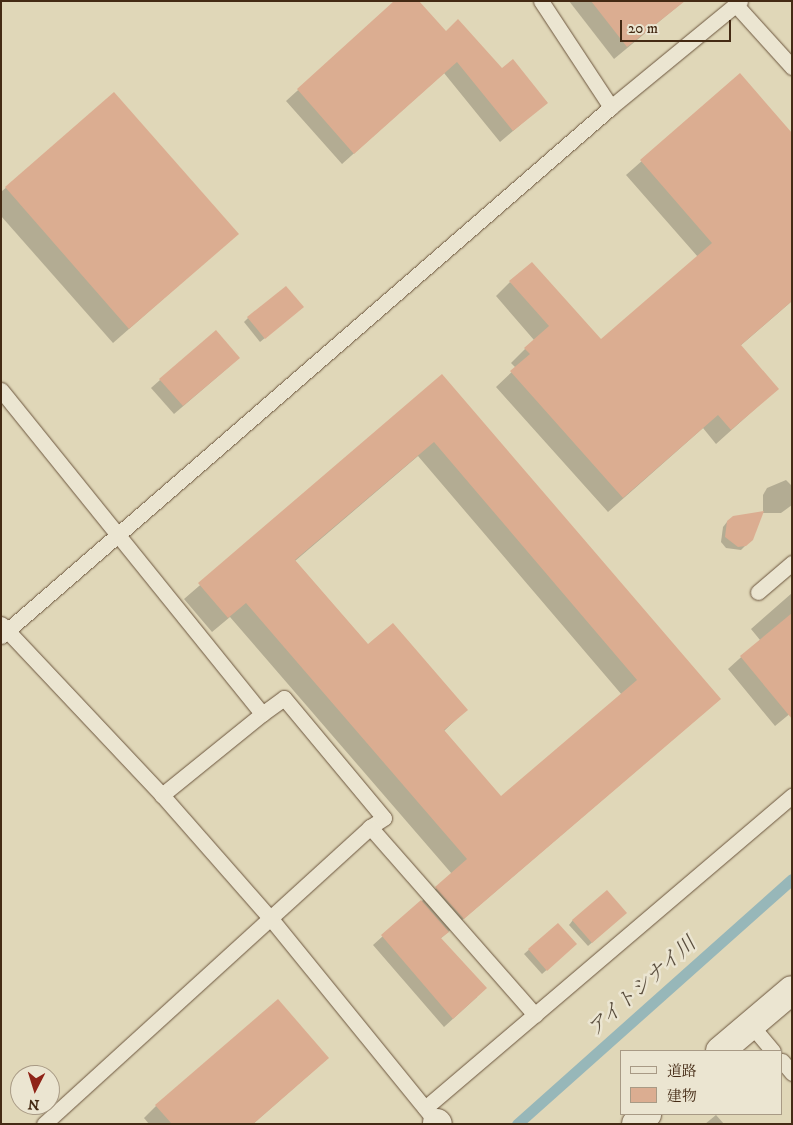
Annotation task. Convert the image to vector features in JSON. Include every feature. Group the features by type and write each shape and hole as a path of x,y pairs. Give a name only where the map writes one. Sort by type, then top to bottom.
{"street":[{"path":"721,1050 792,990"},
{"path":"636,1124 646,1115"}],"lane":[{"path":"541,1 611,108"},
{"path":"792,67 738,3 611,108 3,630 162,794 272,920 433,1118 535,1015 792,796"},
{"path":"1,390 114,534 262,714"},
{"path":"758,592 792,563"},
{"path":"44,1124 272,920 370,827 384,818 284,698 162,794"},
{"path":"370,827 535,1015"},
{"path":"751,1025 773,1050"},
{"path":"783,1062 792,1073"}],"building":[{"path":"394,1 419,1 446,31 458,19 502,68 513,59 548,103 513,131 457,62 354,154 297,89"},
{"path":"591,1 685,1 627,47"},
{"path":"740,73 792,133 792,301 741,345 779,389 731,430 718,415 623,498 510,371 530,354 524,348 549,326 509,281 532,262 601,339 712,243 640,160"},
{"path":"114,92 239,234 129,329 5,187"},
{"path":"286,286 304,307 265,339 247,317"},
{"path":"216,330 240,358 183,406 159,379"},
{"path":"442,374 721,699 464,919 435,887 467,859 246,603 228,618 198,583","holes":["434,442 637,680 501,796 444,730 468,710 393,623 368,644 295,560"]},
{"path":"764,511 753,540 746,546 738,547 725,537 727,521 733,516"},
{"path":"792,613 792,719 740,656"},
{"path":"607,890 627,913 592,943 572,920"},
{"path":"421,900 449,932 441,938 487,988 453,1019 381,935"},
{"path":"558,923 577,944 547,971 528,949"},
{"path":"278,999 329,1058 253,1124 172,1124 155,1105"}],"waterway":[{"name":"アイトシナイ川","path":"517,1124 792,879"}]}
